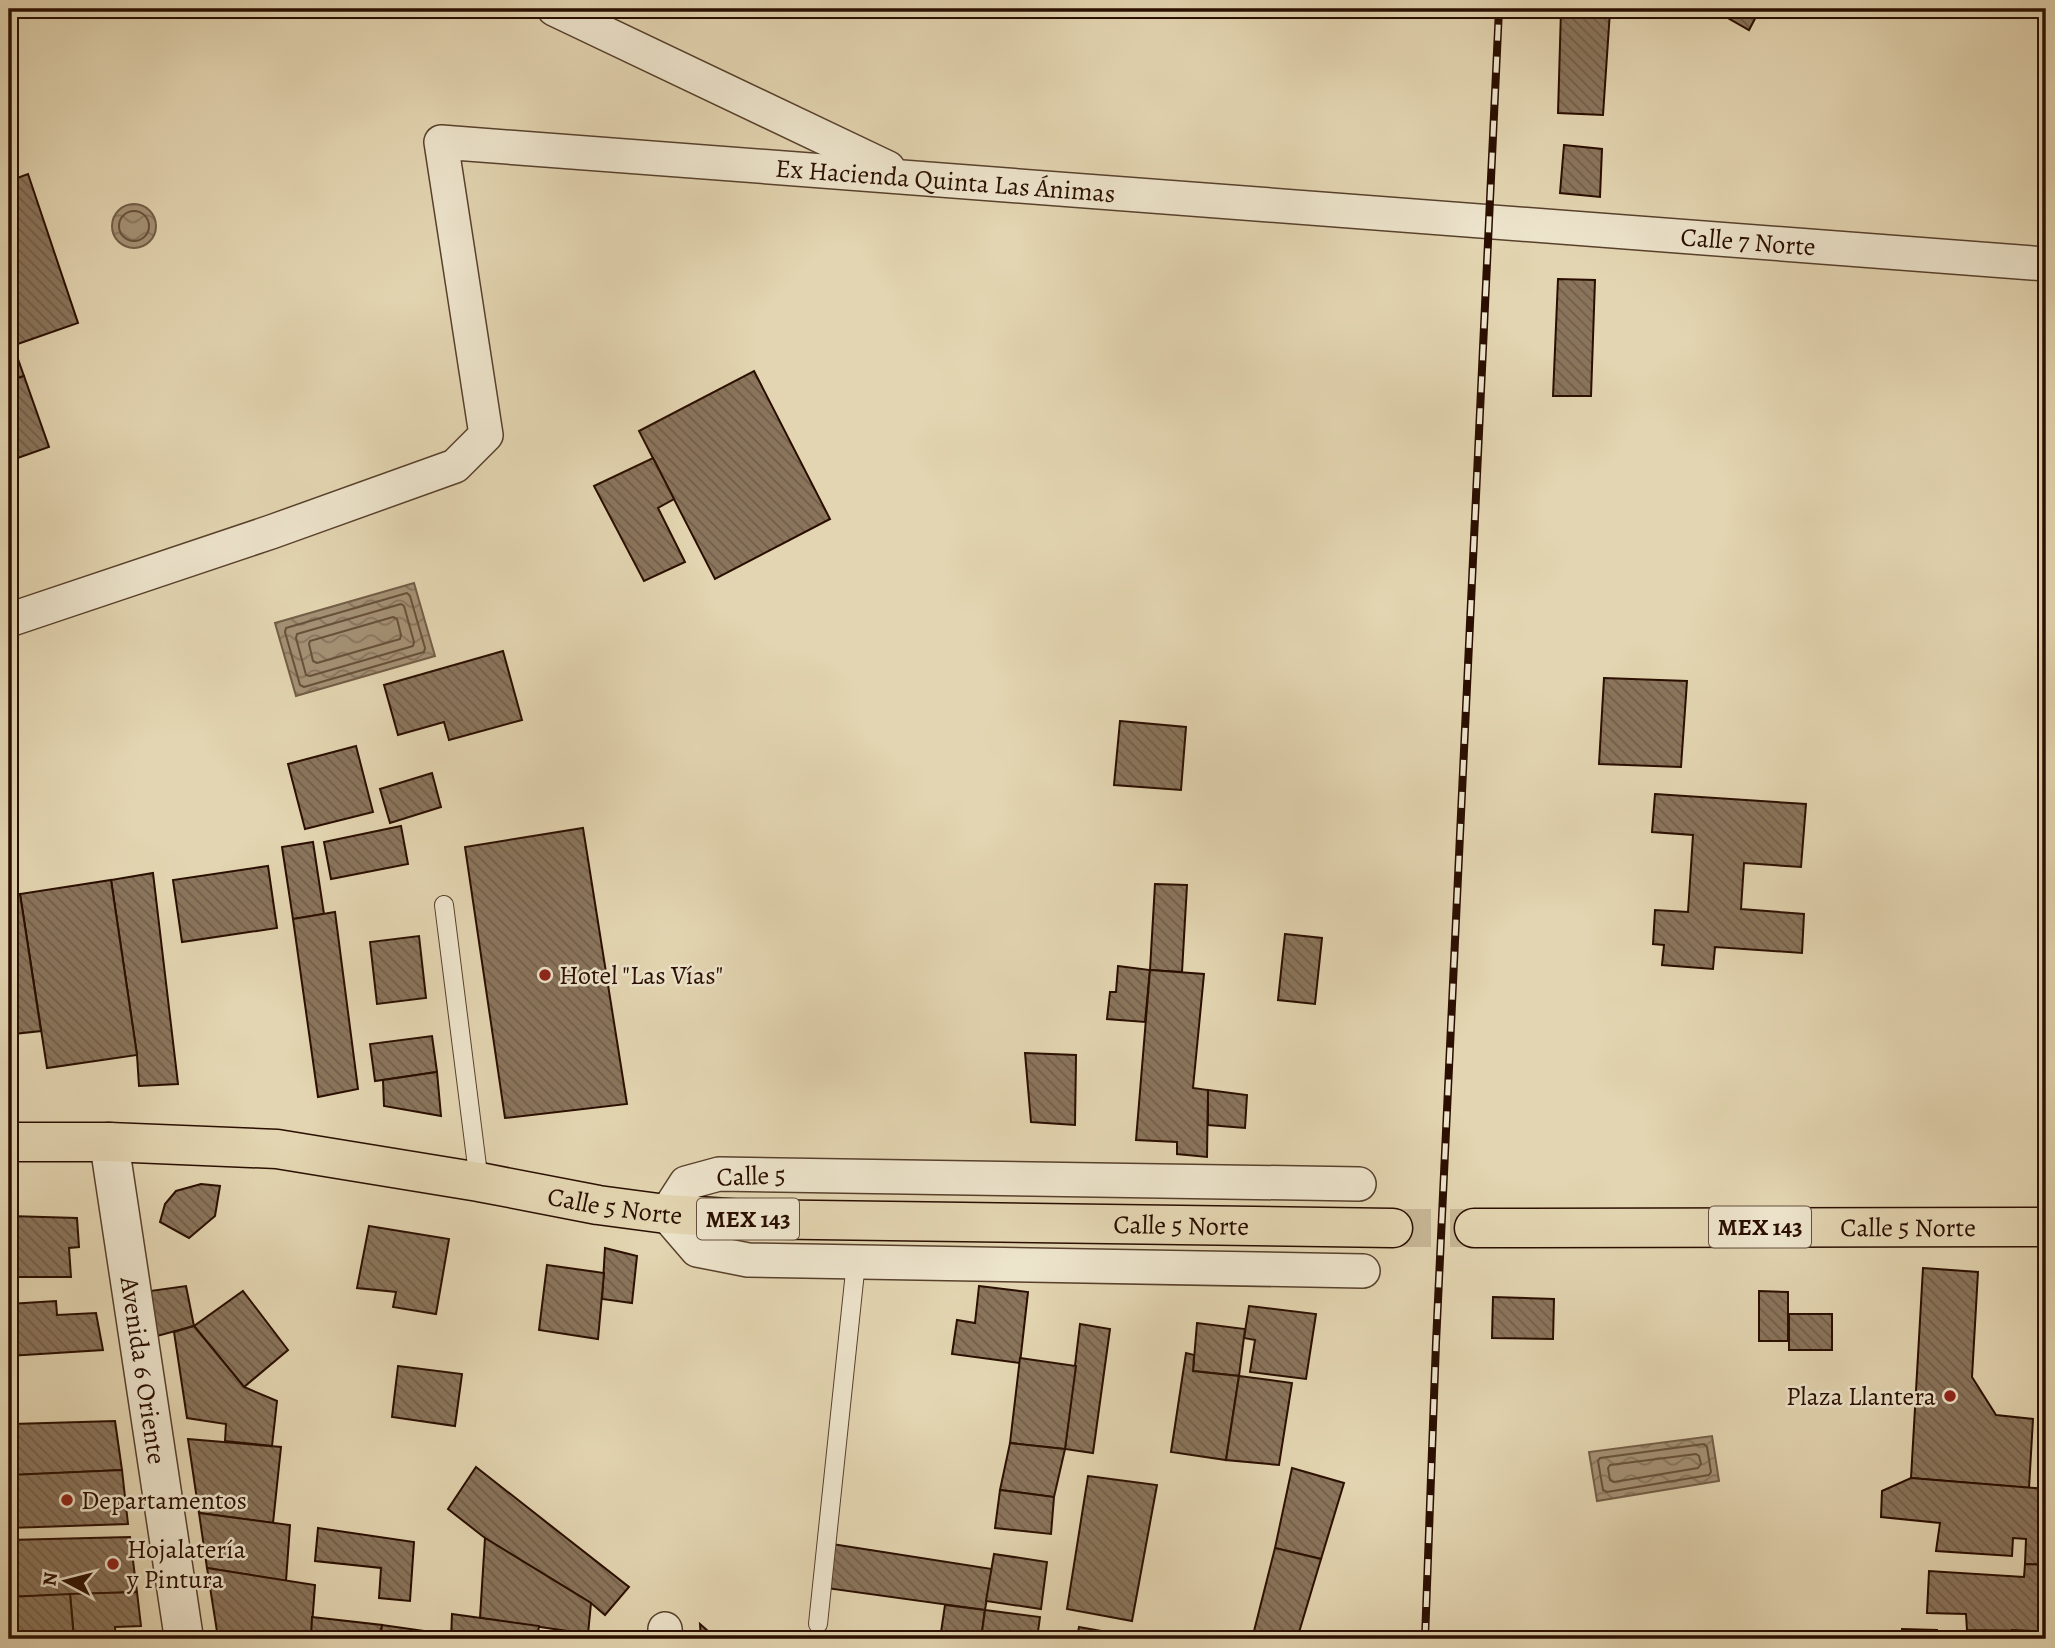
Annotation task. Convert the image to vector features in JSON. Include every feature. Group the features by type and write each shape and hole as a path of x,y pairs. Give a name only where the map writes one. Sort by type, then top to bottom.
{"main road":[{"name":"Calle 5 Norte","path":"9,1142 109,1142 277,1149 479,1182 598,1205 666,1214 744,1219 1392,1228"},
{"name":"Calle 5 Norte","path":"1474,1228 2046,1227"}],"street":[{"path":"554,9 906,177"},
{"name":"Ex Hacienda Quinta Las Ánimas","path":"9,620 271,532 455,466 486,435 441,142 1449,217"},
{"name":"Calle 7 Norte","path":"1449,217 2046,264"},
{"name":"Avenida 6 Oriente","path":"109,1142 184,1639"},
{"name":"Calle 5","path":"666,1214 686,1183 719,1174 1359,1184"},
{"path":"666,1214 697,1250 748,1259 1363,1271"}],"lane":[{"path":"444,905 479,1182"},
{"path":"818,1624 856,1262"}],"water":[{"path":"134,204 143,205 150,210 155,217 155,235 150,242 143,247 134,248 125,247 118,242 113,235 112,226 113,217 118,210 125,205"},
{"path":"414,583 435,656 296,696 275,623"},
{"path":"1712,1436 1719,1481 1597,1501 1589,1452"}],"building":[{"path":"1712,9 1760,9 1749,30"},
{"path":"1561,10 1610,11 1603,115 1558,113"},
{"path":"1564,145 1602,149 1600,197 1560,193"},
{"path":"28,174 78,323 9,347 9,181"},
{"path":"1558,279 1595,280 1591,396 1553,396"},
{"path":"13,345 24,376 9,381 9,347"},
{"path":"754,371 830,519 715,579 639,431"},
{"path":"24,376 49,447 9,461 9,381"},
{"path":"653,458 674,499 658,508 685,562 644,581 594,486"},
{"path":"503,651 522,720 449,740 444,722 398,735 384,685"},
{"path":"1604,678 1687,681 1681,767 1599,764"},
{"path":"1120,721 1186,727 1181,790 1114,785"},
{"path":"356,746 373,812 305,829 288,764"},
{"path":"432,773 441,807 390,823 380,789"},
{"path":"1655,794 1806,804 1801,867 1744,863 1741,909 1804,914 1802,953 1715,947 1713,969 1662,965 1664,945 1653,944 1655,910 1688,912 1693,835 1652,832"},
{"path":"401,826 408,864 331,879 324,842"},
{"name":"Hotel \"Las Vías\"","path":"583,828 627,1104 505,1118 465,847"},
{"path":"313,842 324,914 293,919 282,847"},
{"path":"268,866 277,928 182,942 173,880"},
{"path":"153,873 178,1084 139,1086 137,1055 111,880"},
{"path":"111,880 137,1055 47,1068 20,894"},
{"path":"1155,884 1187,885 1182,972 1150,970"},
{"path":"20,894 41,1031 14,1034 18,1075 9,1076 9,896"},
{"path":"335,912 358,1089 318,1097 293,919"},
{"path":"1285,934 1322,938 1315,1004 1278,1000"},
{"path":"419,936 426,998 377,1004 370,942"},
{"path":"1118,966 1150,970 1145,1022 1107,1019 1110,992 1116,992"},
{"path":"1150,970 1204,974 1193,1088 1208,1090 1207,1157 1177,1154 1177,1142 1136,1140"},
{"path":"432,1036 437,1072 375,1081 370,1044"},
{"path":"1025,1053 1076,1055 1075,1125 1031,1122"},
{"path":"437,1072 441,1116 384,1106 383,1080"},
{"path":"1208,1090 1247,1095 1245,1128 1208,1125"},
{"path":"201,1184 220,1186 215,1216 189,1238 160,1222 165,1204 176,1191"},
{"path":"9,1216 77,1218 79,1247 69,1248 71,1277 9,1277"},
{"path":"369,1226 449,1239 436,1314 393,1307 396,1292 357,1288"},
{"path":"605,1248 637,1256 632,1303 602,1299"},
{"path":"547,1265 604,1273 598,1339 539,1330"},
{"name":"Plaza Llantera","path":"1923,1268 1978,1272 1972,1377 1996,1415 2033,1419 2029,1488 1911,1478"},
{"path":"186,1286 194,1326 157,1336 150,1291"},
{"path":"979,1286 1028,1292 1020,1363 952,1354 957,1320 975,1323"},
{"path":"243,1291 288,1350 244,1387 194,1326"},
{"path":"1759,1291 1788,1292 1788,1341 1759,1341"},
{"path":"1493,1297 1554,1299 1553,1339 1492,1338"},
{"path":"56,1301 57,1315 96,1313 103,1350 9,1356 9,1304"},
{"path":"1249,1306 1316,1314 1306,1379 1250,1372 1255,1340 1244,1338"},
{"path":"1789,1314 1832,1314 1832,1350 1789,1350"},
{"path":"1197,1323 1245,1329 1239,1376 1193,1371"},
{"path":"1080,1324 1110,1329 1093,1453 1065,1449"},
{"path":"194,1326 244,1387 277,1401 272,1446 225,1441 226,1424 187,1418 174,1332"},
{"path":"1186,1353 1194,1355 1193,1371 1239,1376 1226,1460 1171,1452"},
{"path":"1020,1358 1076,1366 1065,1449 1010,1443"},
{"path":"398,1366 462,1374 455,1426 392,1417"},
{"path":"1239,1376 1292,1383 1279,1465 1226,1460"},
{"path":"115,1421 122,1470 18,1475 13,1424"},
{"path":"188,1439 281,1447 273,1523 199,1513"},
{"path":"1010,1443 1065,1449 1054,1497 1000,1490"},
{"path":"476,1467 629,1587 605,1615 591,1603 485,1538 448,1509"},
{"path":"1292,1468 1344,1483 1321,1559 1275,1548"},
{"name":"Departamentos","path":"122,1470 128,1524 9,1528 9,1475"},
{"path":"1088,1476 1157,1485 1132,1621 1067,1609"},
{"path":"1911,1478 2046,1489 2046,1565 2025,1564 2026,1539 2013,1538 2012,1556 1936,1551 1940,1523 1881,1517 1882,1491"},
{"path":"1000,1490 1054,1497 1051,1534 995,1528"},
{"path":"199,1513 290,1525 286,1581 207,1568"},
{"path":"318,1528 414,1542 410,1601 379,1598 381,1568 315,1561"},
{"path":"130,1537 137,1592 9,1597 9,1540"},
{"path":"485,1538 591,1603 588,1634 480,1618"},
{"path":"832,1544 992,1569 985,1610 826,1588"},
{"path":"1275,1548 1321,1559 1297,1639 1252,1639"},
{"path":"994,1554 1047,1562 1041,1609 986,1601"},
{"path":"2025,1564 2046,1565 2046,1604 2038,1604 2038,1631 1967,1630 1966,1614 1927,1613 1929,1571 2024,1577"},
{"path":"207,1568 315,1585 311,1639 218,1638"},
{"path":"137,1592 141,1626 115,1627 116,1639 74,1639 70,1594"},
{"path":"70,1594 74,1639 9,1639 9,1597"},
{"path":"945,1605 985,1610 981,1639 940,1639"},
{"path":"985,1610 1040,1617 1037,1639 981,1639"},
{"path":"452,1614 539,1626 537,1639 451,1639"},
{"path":"312,1617 382,1625 380,1639 311,1639"},
{"path":"700,1624 717,1639 701,1639"},
{"path":"382,1625 425,1631 425,1639 380,1639"},
{"path":"1079,1627 1146,1639 1077,1639"},
{"path":"1902,1629 1937,1630 1937,1639 1902,1639"},
{"path":"2012,1630 2046,1632 2046,1639 2012,1639"}],"tunnel":[{"path":"1393,1228 1474,1228"}],"railway":[{"path":"1425,1639 1436,1343 1499,9"}],"place":[{"name":"Hotel \"Las Vías\"","path":"545,975"},
{"name":"Plaza Llantera","path":"1950,1396"},
{"name":"Departamentos","path":"67,1500"},
{"name":"Hojalatería y Pintura","path":"113,1564"}]}
